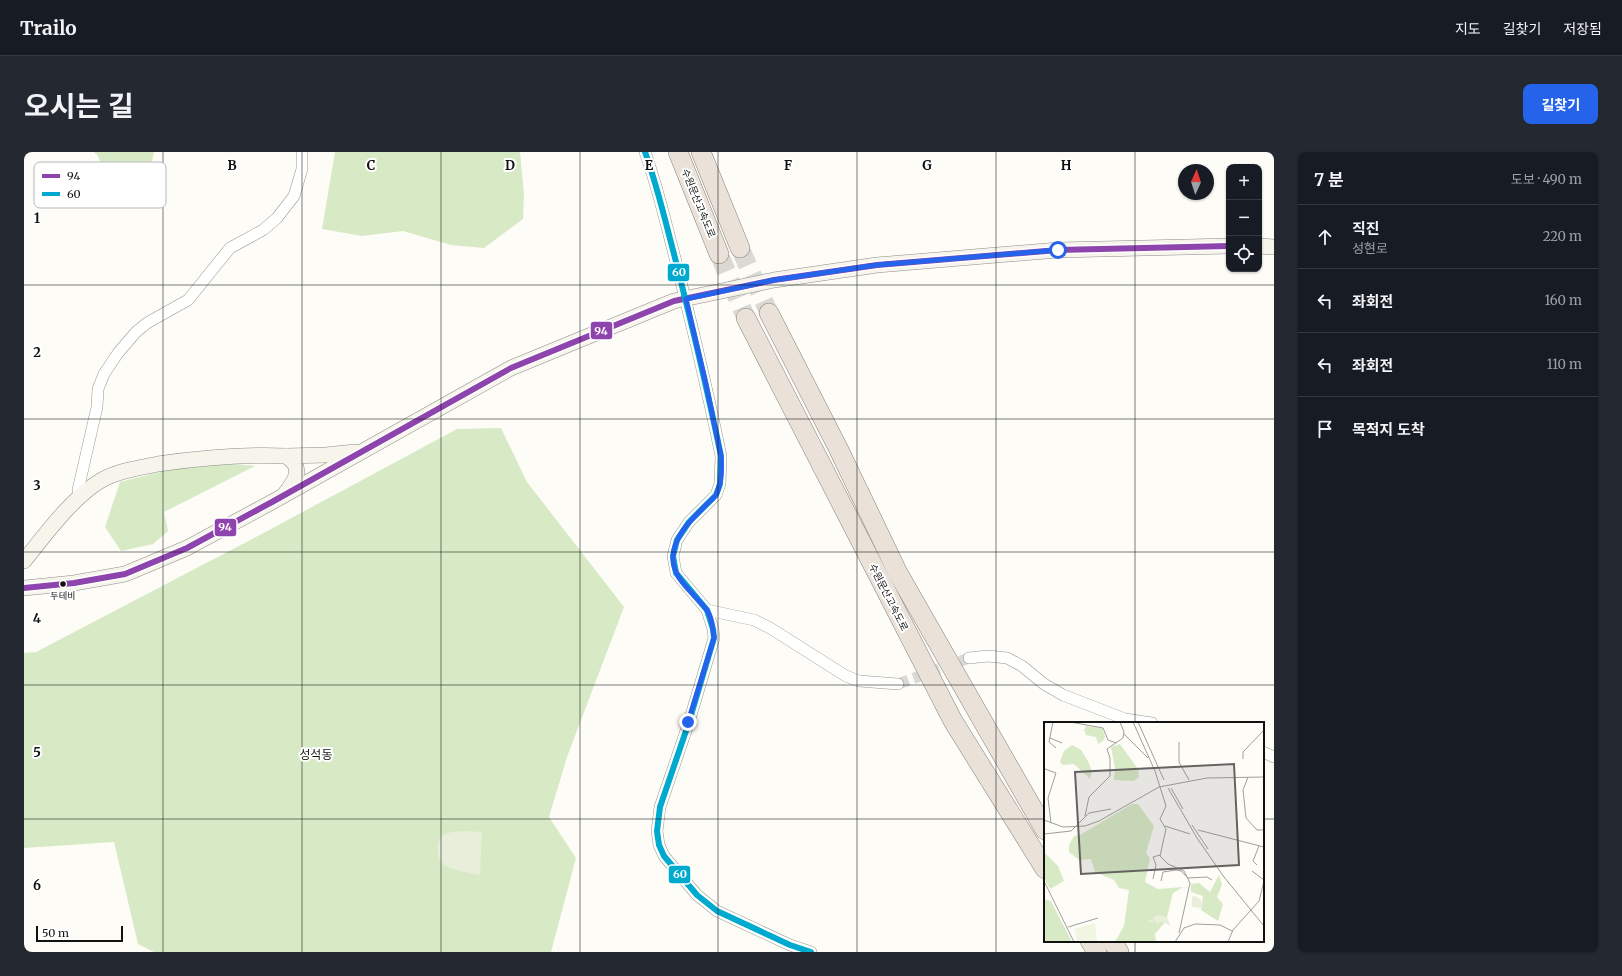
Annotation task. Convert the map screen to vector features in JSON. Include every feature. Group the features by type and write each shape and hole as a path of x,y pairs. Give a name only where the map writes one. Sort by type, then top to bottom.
{"highway":[{"name":"수원문산고속도로","path":"678,152 719,254"},
{"name":"수원문산고속도로","path":"701,152 740,248"},
{"name":"수원문산고속도로","path":"769,313 838,448 898,573 1044,828"},
{"name":"수원문산고속도로","path":"746,318 953,721 1044,867"},
{"path":"1091,942 1097,952"},
{"path":"1113,942 1119,952"}],"main road":[{"path":"24,588 74,583 126,574 186,548 283,496 511,368 674,301 774,280 877,265 1058,250 1226,246"},
{"path":"1262,246 1274,247"},
{"path":"24,560 51,527 79,498 99,482 111,475 138,468 184,460 240,456 326,455 362,451"},
{"path":"283,496 292,485 296,471 296,464 286,456"}],"street":[{"path":"79,498 78,490 97,407 98,389 118,353 136,332 147,323 188,300 230,248 263,230 276,218 294,196 302,169 302,152"},
{"path":"645,152 653,176 686,299 706,384 722,467 720,484 716,495 689,522 677,540 673,556 673,565 676,573 707,610 713,628 714,638 660,807 657,831 659,845 664,856 697,895 717,910 783,942 811,952"},
{"path":"707,610 760,622 846,676 859,681 898,684"},
{"path":"969,658 988,656 1007,658 1022,666 1044,684 1063,695 1125,719 1145,722"},
{"path":"1264,752 1274,756"}],"green space":[{"path":"94,152 154,152 152,162 100,162 98,156"},
{"path":"335,152 520,152 524,195 523,219 484,248 451,245 403,231 362,236 322,229"},
{"path":"501,428 527,482 624,607 567,757 549,817 576,858 551,952 154,952 138,944 114,842 24,848 24,653 36,652 258,536 457,429"},
{"path":"235,464 255,466 164,512 168,531 153,544 121,551 105,527 120,482 184,466"},
{"path":"465,831 482,832 480,875 449,868 440,860 438,853 439,840 445,834"}],"tunnel":[{"path":"740,248 769,313"},
{"path":"719,254 746,318"},
{"path":"898,684 969,658"}],"transit line":[{"name":"60","path":"645,152 657,190 680,279 721,456 720,484 716,495 689,522 677,540 673,556 676,573 707,610 713,629 714,638 689,722 660,807 657,831 659,845 664,856 697,895 717,911 790,945 811,952"},
{"name":"94","path":"24,588 74,583 125,574 187,548 511,368 674,301 774,280 877,265 1058,250 1226,246"}],"place":[{"name":"두테비","path":"63,584"}],"district":[{"name":"성석동","path":"316,755"}],"route":[{"path":"688,722 714,638 713,628 707,610 676,573 673,565 673,556 677,540 689,522 716,495 720,484 722,467 706,384 686,299 774,280 877,265 1058,250"}]}
